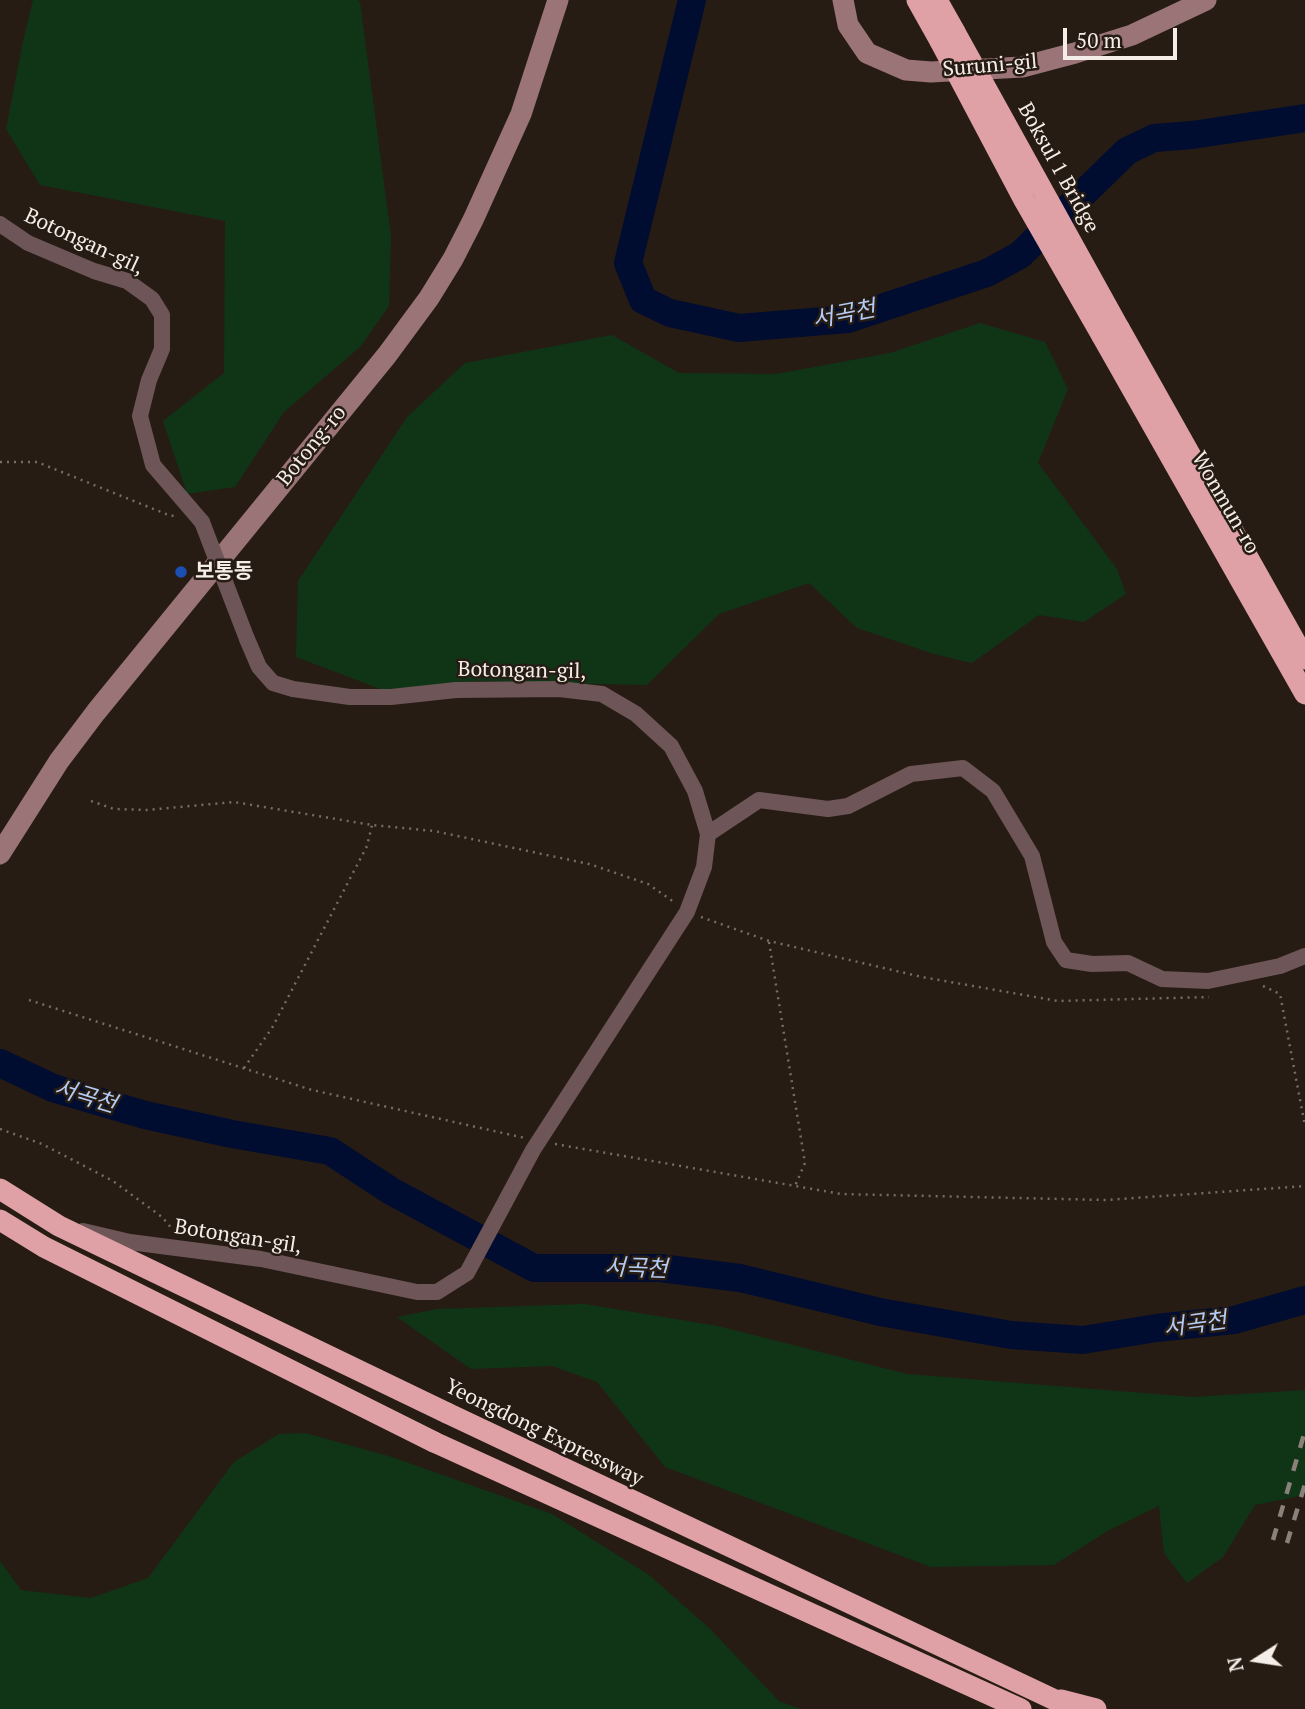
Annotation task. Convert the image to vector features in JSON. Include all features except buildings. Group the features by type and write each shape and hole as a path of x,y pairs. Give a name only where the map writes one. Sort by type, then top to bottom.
{"highway":[{"path":"917,0 948,32"},
{"path":"937,0 948,32"},
{"path":"948,32 955,0"},
{"name":"Boksul 1 Bridge","path":"948,32 1024,200 1111,332"},
{"name":"Wonmun-ro","path":"1111,332 1305,659"},
{"name":"Wonmun-ro","path":"1111,332 1305,694"},
{"name":"Yeongdong Expressway","path":"0,1189 59,1226 447,1413 1074,1709"},
{"path":"0,1220 44,1247 434,1442 1021,1709"},
{"path":"1042,1694 1097,1709"}],"street":[{"name":"Botong-ro","path":"0,854 52,772 96,712 387,355 429,298 453,259 517,124 537,72 558,0"},
{"name":"Suruni-gil","path":"843,0 848,25 867,52 906,69 932,72 1022,67 1076,53 1132,35 1206,0"},
{"name":"Botongan-gil,","path":"0,224 28,243 94,271 127,281 152,299 162,316 162,349 149,380 140,416 153,465 198,517 259,667 273,683 293,689 350,697 391,697 482,690 559,690 602,694 636,714 671,746 695,791 708,834 704,867 687,912 533,1150 467,1273 437,1292 417,1292 261,1259 131,1242 36,1221 0,1234"},
{"path":"708,834 759,800 828,809 848,806 911,774 963,768 993,791 1032,856 1054,942 1066,960 1092,964 1128,963 1161,979 1209,981 1280,966 1305,956"}],"path":[{"path":"0,462 37,462 171,516 198,517"},
{"path":"91,801 114,809 146,810 234,802 372,825 434,831 589,864 648,884 687,912 769,941 922,977 1058,1001 1206,998 1217,995"},
{"path":"244,1068 272,1028 367,846 372,825"},
{"path":"769,941 805,1163 795,1186"},
{"path":"1263,986 1280,994 1305,1126"},
{"path":"29,1000 270,1076"},
{"path":"0,1129 41,1144 113,1181 162,1217 190,1249"},
{"path":"779,1182 841,1194 1106,1200 1305,1186"}],"green space":[{"path":"33,0 360,2 391,236 389,306 360,347 284,412 235,487 187,494 163,421 224,373 225,221 40,185 6,129"},
{"path":"980,323 1045,342 1068,389 1038,463 1117,569 1126,594 1084,622 1039,615 972,663 934,654 857,628 809,583 719,614 647,685 477,681 383,690 296,657 298,581 407,417 465,363 612,335 679,373 776,374 890,353"},
{"path":"585,1304 718,1326 907,1374 1193,1397 1305,1390 1305,1495 1255,1505 1223,1557 1187,1583 1164,1553 1159,1506 1109,1530 1054,1565 931,1567 665,1467 597,1382 552,1366 471,1369 397,1317 437,1309"},
{"path":"305,1433 392,1457 552,1514 649,1575 708,1627 779,1701 801,1709 0,1709 0,1561 21,1590 91,1598 148,1578 234,1462 279,1434"}],"waterway":[{"name":"서곡천","path":"692,0 628,263 643,300 670,313 739,328 848,319 987,273 1020,255 1127,151 1154,138 1305,118"},
{"name":"서곡천","path":"0,1063 53,1088 145,1115 330,1151 391,1191 534,1268 660,1268 740,1278 880,1312 1011,1335 1083,1340 1156,1328 1234,1320 1305,1300"}],"railway":[{"path":"1273,1540 1305,1431"},
{"path":"1287,1543 1305,1484"}],"place":[{"name":"보통동","path":"181,572"}]}
